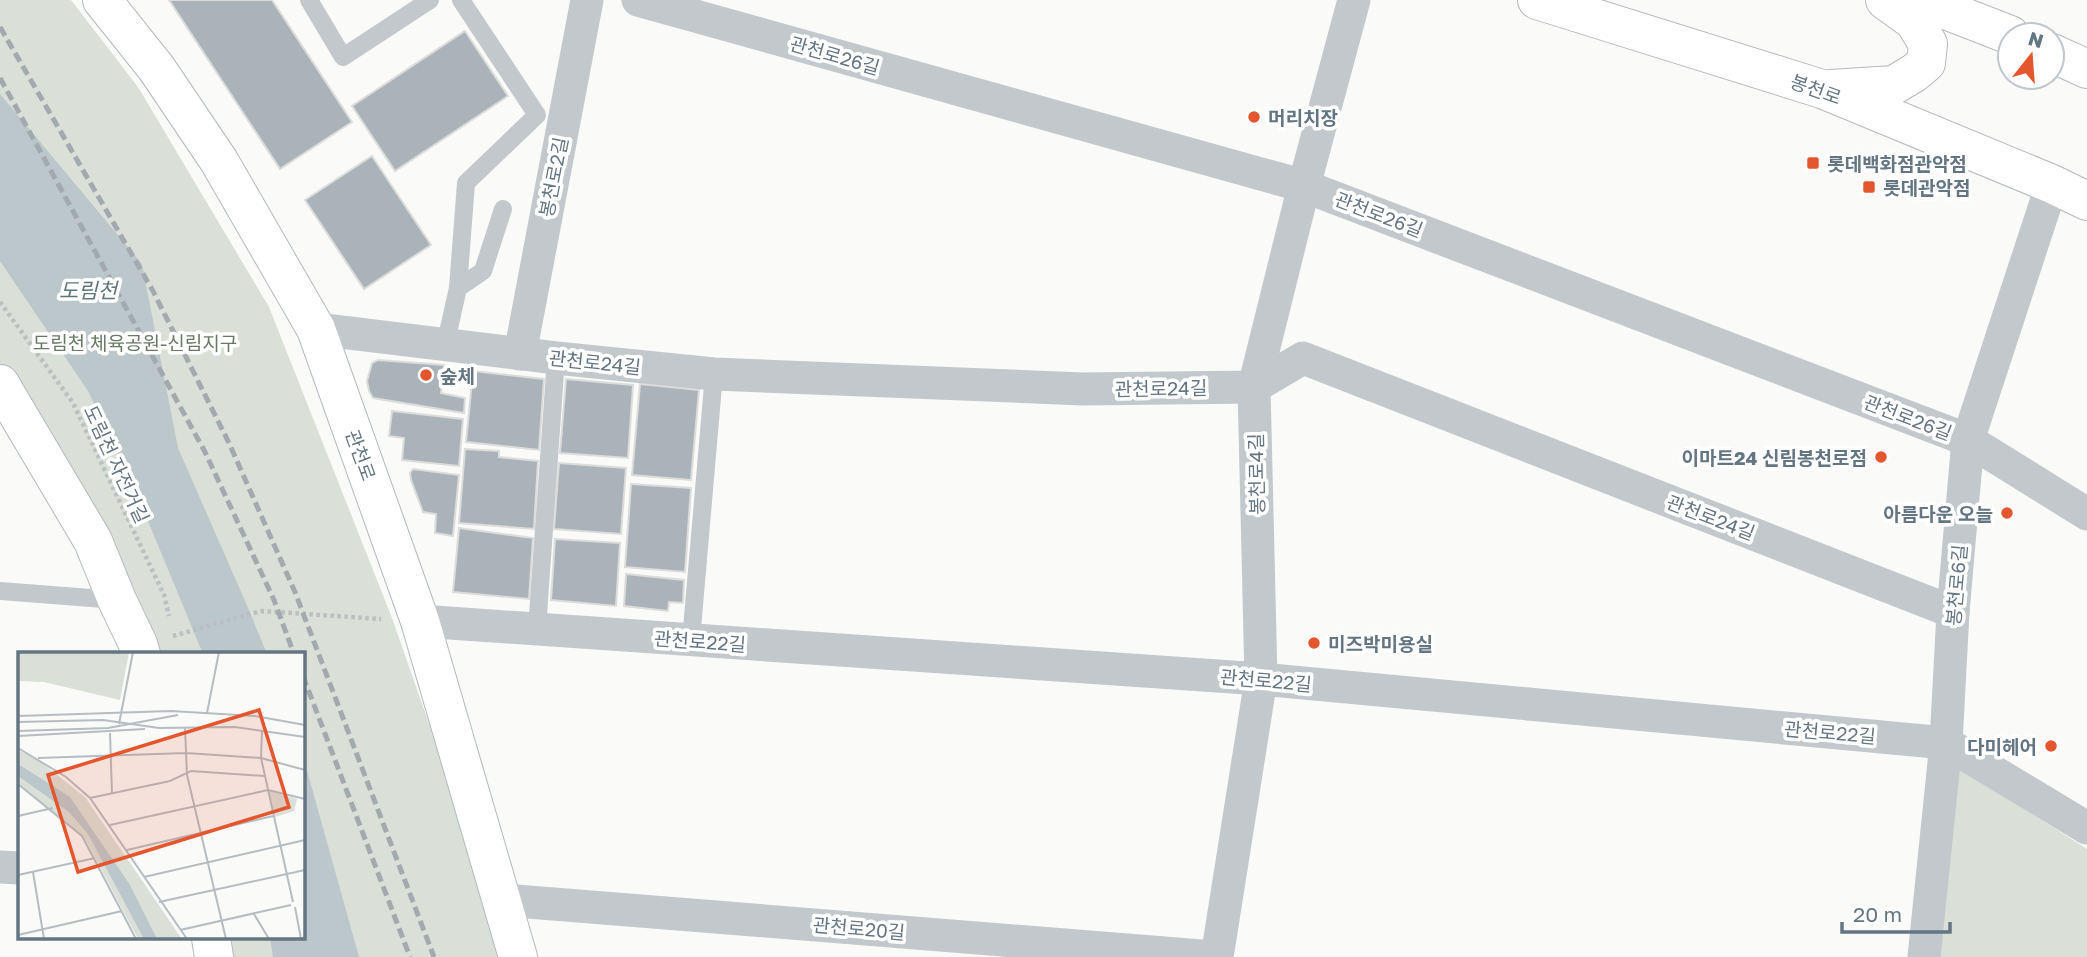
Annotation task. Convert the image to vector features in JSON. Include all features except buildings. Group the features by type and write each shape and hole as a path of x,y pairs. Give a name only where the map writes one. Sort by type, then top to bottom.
{"main road":[{"name":"관천로","path":"102,0 157,69 219,161 316,329 420,621 518,957"},
{"name":"봉천로","path":"1537,0 1822,89 2087,201"},
{"path":"1822,89 1894,85 1926,63 1928,44 1914,21 1885,0"},
{"path":"1920,0 1996,30"},
{"path":"2066,59 2087,69"},
{"path":"0,384 93,541 138,644 158,648"}],"street":[{"name":"봉천로2길","path":"520,354 587,0"},
{"name":"관천로26길","path":"638,0 1304,186 1968,440 2087,514"},
{"name":"봉천로4길","path":"1216,957 1261,679 1254,387 1354,0"},
{"name":"봉천로6길","path":"1924,957 1946,743 1953,612 1968,440 2052,184"},
{"name":"관천로24길","path":"316,329 445,346 714,374 1083,389 1254,387 1303,358 1953,612"},
{"name":"관천로22길","path":"420,621 1261,679 1946,743 2087,828"},
{"path":"0,867 18,869"},
{"name":"관천로20길","path":"503,900 1216,957"}],"lane":[{"path":"309,0 344,57 430,0"},
{"path":"445,346 458,288 466,183 537,115 461,0"},
{"path":"458,288 483,271 503,209"},
{"path":"537,629 556,358"},
{"path":"691,640 714,374"},
{"path":"0,591 117,600"}],"path":[{"name":"도림천 자전거길","path":"0,302 73,403 164,595 169,619"},
{"path":"184,633 261,611 420,621"},
{"path":"158,648 172,631"}],"green space":[{"name":"도림천 체육공원-신림지구","path":"0,0 71,0 138,87 269,307 392,618 487,890 505,957 216,957 212,940 304,940 304,652 148,652 0,380"},
{"path":"1951,762 2087,849 2087,957 1934,957"}],"water":[{"name":"도림천","path":"0,94 142,264 178,448 266,652 202,652 131,480 88,391 0,261"},
{"path":"304,760 359,957 273,957 270,940 304,940"}],"railway":[{"path":"0,27 153,291 229,443 295,592 434,957"},
{"path":"0,78 205,452 274,600 293,652"},
{"path":"304,679 410,957"}],"place":[{"name":"머리치장","path":"1254,117"},
{"name":"롯데백화점관악점","path":"1813,163"},
{"name":"롯데관악점","path":"1869,187"},
{"name":"숲체","path":"426,375"},
{"name":"이마트24 신림봉천로점","path":"1881,457"},
{"name":"아름다운 오늘","path":"2007,513"},
{"name":"미즈박미용실","path":"1314,643"},
{"name":"다미헤어","path":"2051,746"}]}
